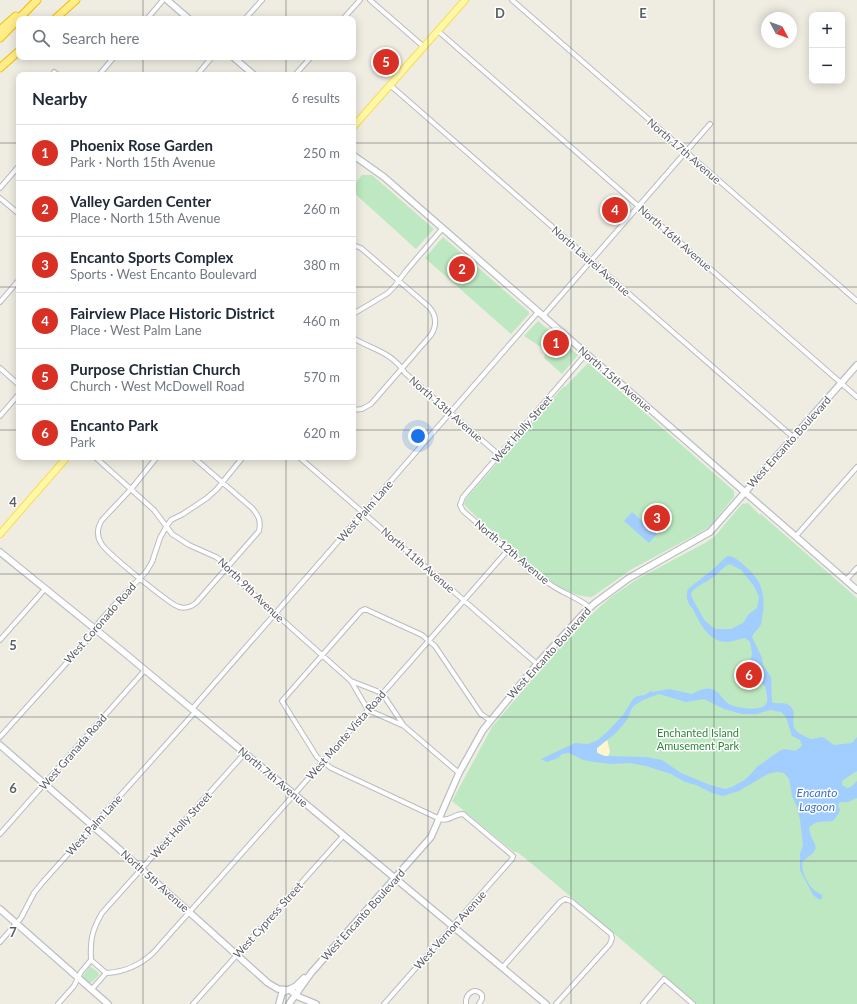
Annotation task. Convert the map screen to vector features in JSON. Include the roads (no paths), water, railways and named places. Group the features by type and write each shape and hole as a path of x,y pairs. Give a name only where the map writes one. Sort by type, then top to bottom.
{"highway":[{"path":"0,30 34,0"},
{"path":"21,16 37,0"},
{"path":"58,16 76,0"},
{"path":"0,38 16,22"},
{"path":"0,68 16,54"}],"main road":[{"path":"356,124 465,0"},
{"path":"0,534 64,460"}],"street":[{"path":"150,16 164,0"},
{"path":"167,0 186,16"},
{"path":"248,16 262,0"},
{"path":"347,16 360,0"},
{"path":"370,0 424,47"},
{"name":"North 17th Avenue","path":"512,0 857,301"},
{"name":"North 16th Avenue","path":"438,31 857,397"},
{"path":"102,72 112,60"},
{"path":"199,72 209,60"},
{"path":"236,60 250,72"},
{"path":"298,72 308,60"},
{"name":"North Laurel Avenue","path":"390,85 793,437"},
{"name":"West Palm Lane","path":"0,942 17,923 34,893 42,883 94,826 275,613 451,413 591,261 710,124"},
{"name":"North 15th Avenue","path":"356,157 384,177 857,590"},
{"path":"0,188 16,169"},
{"path":"0,198 16,211"},
{"path":"356,312 388,293 442,229"},
{"path":"356,246 361,248 429,307 435,314 436,322 431,335 371,404 362,409 356,410"},
{"path":"0,302 16,283"},
{"name":"North 13th Avenue","path":"356,340 381,351 394,359 405,374 499,455"},
{"name":"West Holly Street","path":"460,504 463,497 586,354"},
{"name":"West Encanto Boulevard","path":"289,1004 311,974 431,837 459,773 483,730 537,664 589,607 629,578 710,532 857,365"},
{"path":"0,368 16,381"},
{"path":"0,416 16,397"},
{"name":"North 9th Avenue","path":"99,460 132,488 154,510 172,534 180,540 222,561 231,574 351,681 368,710"},
{"path":"155,460 99,525 98,536 102,546 140,578 173,604 185,608 190,608 196,603 259,531 261,524 259,516 252,508 223,481 197,460"},
{"name":"West Coronado Road","path":"0,738 89,638 95,628 117,602 146,572 152,562 166,527 171,520 208,498 240,460"},
{"name":"North 11th Avenue","path":"302,460 537,664"},
{"path":"796,536 857,467"},
{"name":"North 12th Avenue","path":"460,504 463,510 508,550 551,585 589,607"},
{"name":"West Monte Vista Road","path":"106,973 124,971 136,966 153,953 294,795 508,550"},
{"name":"North 7th Avenue","path":"0,552 95,628 546,1004"},
{"path":"846,580 857,568"},
{"path":"0,640 45,589"},
{"path":"440,819 331,768 317,757 282,701 321,655 361,611 365,609 422,635 429,640 435,646 481,714 490,720"},
{"name":"West Granada Road","path":"0,834 145,670"},
{"name":"North 9th Avenue","path":"351,681 382,693"},
{"path":"382,693 404,726 459,773"},
{"path":"368,710 404,726"},
{"name":"North 5th Avenue","path":"0,745 94,826 271,985 278,989 291,991 316,1004"},
{"name":"West Holly Street","path":"91,960 90,944 92,934 102,913 245,753"},
{"name":"West Vernon Avenue","path":"384,1004 512,859 513,854 463,814 459,814 447,820 440,819"},
{"name":"West Cypress Street","path":"193,1004 344,836"},
{"path":"502,968 560,902 565,899 571,901 611,934 612,938 610,944 556,1004"},
{"path":"0,908 108,1004"},
{"path":"58,1004 74,986 81,972 91,960 106,973 92,990"},
{"name":"West Encanto Boulevard","path":"279,1004 282,993 296,986 311,974"},
{"path":"643,1004 664,979 693,1004"},
{"path":"303,984 303,993 308,1001"},
{"path":"466,1004 466,998 472,991 475,990 482,995 482,999 479,1004"}],"water":[{"path":"632,512 657,534 649,543 624,521"},
{"name":"Encanto Lagoon","path":"727,556 730,556 751,572 761,587 763,612 761,624 752,637 762,658 763,665 771,677 772,702 786,704 793,709 794,728 802,735 811,739 823,737 834,745 852,743 857,737 857,771 843,780 842,785 847,788 851,787 857,781 857,798 848,802 839,803 839,813 833,821 817,823 811,825 809,828 816,848 810,856 803,861 802,868 809,884 814,890 822,895 820,900 813,895 800,870 800,854 803,845 800,820 797,807 792,796 789,779 784,773 777,772 768,774 739,791 723,796 685,782 671,774 646,766 630,763 612,764 594,762 583,760 569,753 562,754 558,758 547,762 541,759 575,743 588,744 598,740 623,715 633,699 637,696 645,695 651,691 653,692 669,689 692,694 710,689 717,692 733,706 756,709 765,705 767,702 767,694 765,686 756,679 750,670 752,653 750,642 745,638 729,642 722,641 711,636 706,632 688,603 688,589","holes":["730,564 741,570 754,586 759,597 758,604 757,608 749,614 743,623 731,629 715,629 705,621 692,598 691,593 695,588","659,694 686,702 704,699 724,709 742,714 757,714 770,710 781,712 786,717 792,736 800,740 802,746 795,751 785,749 781,750 758,766 746,779 732,787 725,789 710,785 681,773 662,760 646,757 605,756 597,753 597,748 616,733 627,720 632,708 635,705 643,700"]}],"place":[{"name":"Purpose Christian Church","path":"386,62"},
{"name":"Fairview Place Historic District","path":"615,210"},
{"name":"Valley Garden Center","path":"462,269"},
{"name":"Phoenix Rose Garden","path":"556,343"},
{"name":"Encanto Sports Complex","path":"657,518"},
{"name":"Encanto Park","path":"749,675"}],"park label":[{"name":"Enchanted Island Amusement Park","path":"698,739"}]}
